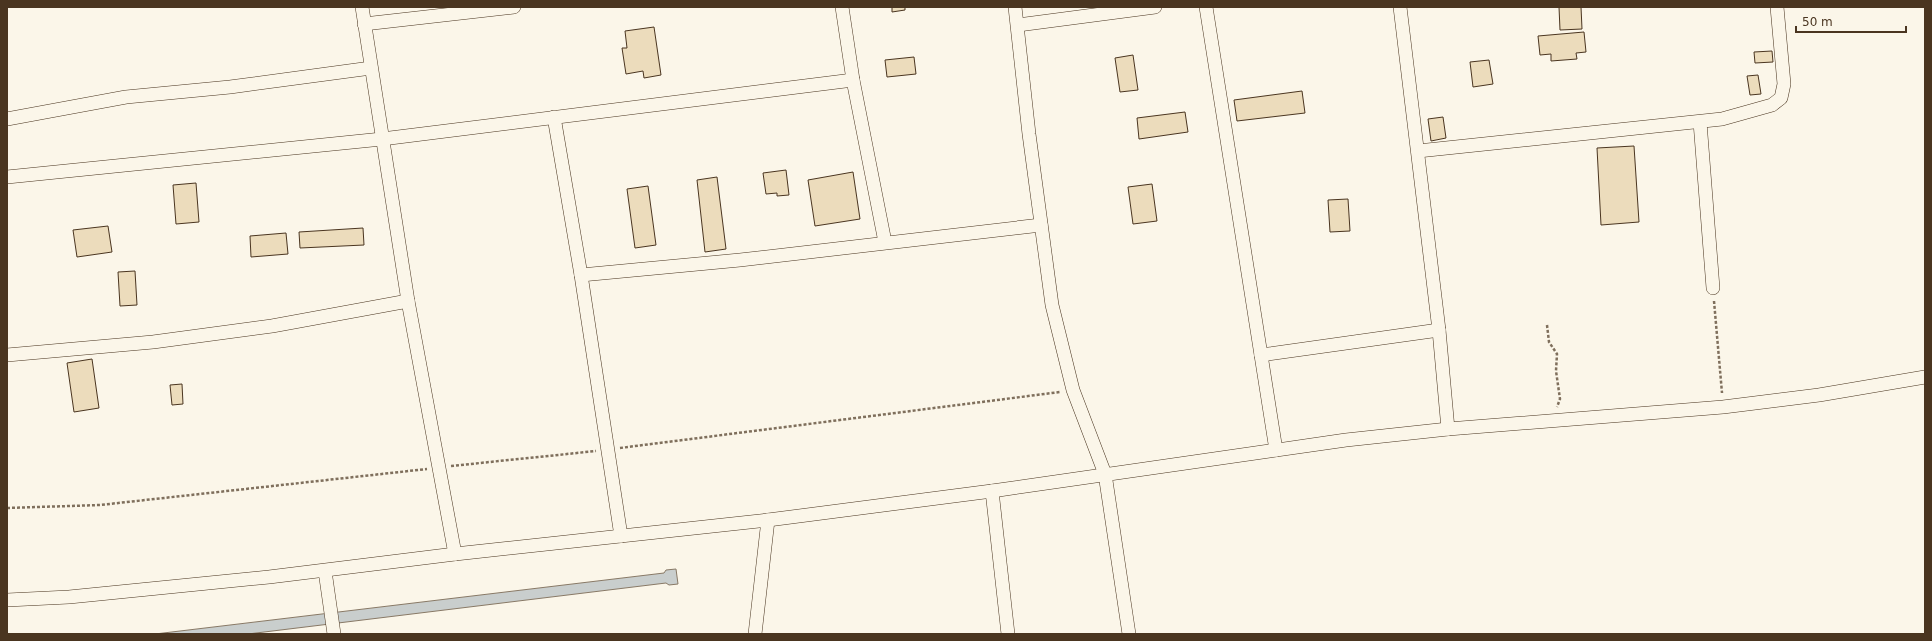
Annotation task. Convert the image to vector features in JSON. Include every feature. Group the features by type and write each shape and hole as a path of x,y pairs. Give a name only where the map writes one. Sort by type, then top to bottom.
{"street":[{"path":"362,7 408,301 455,554"},
{"path":"364,24 514,7"},
{"path":"842,7 853,80 885,242"},
{"path":"1015,7 1029,134 1052,305 1073,390 1105,474 1129,634"},
{"path":"1018,25 1155,7"},
{"path":"1206,7 1276,450"},
{"path":"1400,7 1439,330 1448,429"},
{"path":"1418,151 1700,122 1722,119 1752,112 1772,105 1781,98 1784,84 1777,7"},
{"path":"7,119 126,97 230,87 371,68"},
{"path":"7,177 382,139 853,80"},
{"path":"554,117 609,449 621,536"},
{"path":"1700,122 1713,288"},
{"path":"581,275 740,260 1041,225"},
{"path":"7,355 153,342 272,326 408,301"},
{"path":"1261,355 1439,330"},
{"path":"7,600 77,596 325,571 455,554 768,520 992,491 1276,450 1448,429 1723,407 1819,395 1925,377"},
{"path":"992,491 1008,634"},
{"path":"755,634 768,520"},
{"path":"325,571 334,634"}],"path":[{"path":"1713,288 1723,407"},
{"path":"1547,325 1549,342 1557,354 1556,371 1560,399 1551,421"},
{"path":"7,508 100,505 438,468 609,449 1073,390"}],"shaded area":[{"path":"676,569 678,584 669,585 666,583 248,634 155,634 664,573 666,570"}],"building":[{"path":"892,7 905,7 905,10 892,12"},
{"path":"1559,7 1581,7 1582,29 1560,30"},
{"path":"654,27 661,75 644,78 643,71 626,74 622,48 627,48 625,31"},
{"path":"1584,32 1586,52 1576,53 1577,59 1551,61 1551,54 1540,55 1538,36"},
{"path":"1772,51 1773,62 1755,63 1754,52"},
{"path":"1133,55 1138,90 1120,92 1115,58"},
{"path":"914,57 916,74 887,77 885,60"},
{"path":"1489,60 1493,84 1473,87 1470,62"},
{"path":"1758,75 1761,94 1750,95 1747,76"},
{"path":"1302,91 1305,113 1237,121 1234,100"},
{"path":"1185,112 1188,132 1139,139 1137,118"},
{"path":"1443,117 1446,138 1431,141 1428,119"},
{"path":"1634,146 1639,222 1601,225 1597,148"},
{"path":"786,170 789,195 777,196 777,193 766,194 763,173"},
{"path":"853,172 860,219 815,226 808,180"},
{"path":"717,177 726,249 705,252 697,180"},
{"path":"196,183 199,222 176,224 173,185"},
{"path":"1152,184 1157,221 1133,224 1128,187"},
{"path":"648,186 656,245 635,248 627,189"},
{"path":"1348,199 1350,231 1330,232 1328,200"},
{"path":"108,226 112,252 77,257 73,230"},
{"path":"363,228 364,245 300,248 299,232"},
{"path":"286,233 288,254 251,257 250,236"},
{"path":"135,271 137,305 120,306 118,272"},
{"path":"92,359 99,408 74,412 67,363"},
{"path":"182,384 183,404 172,405 170,385"}]}
